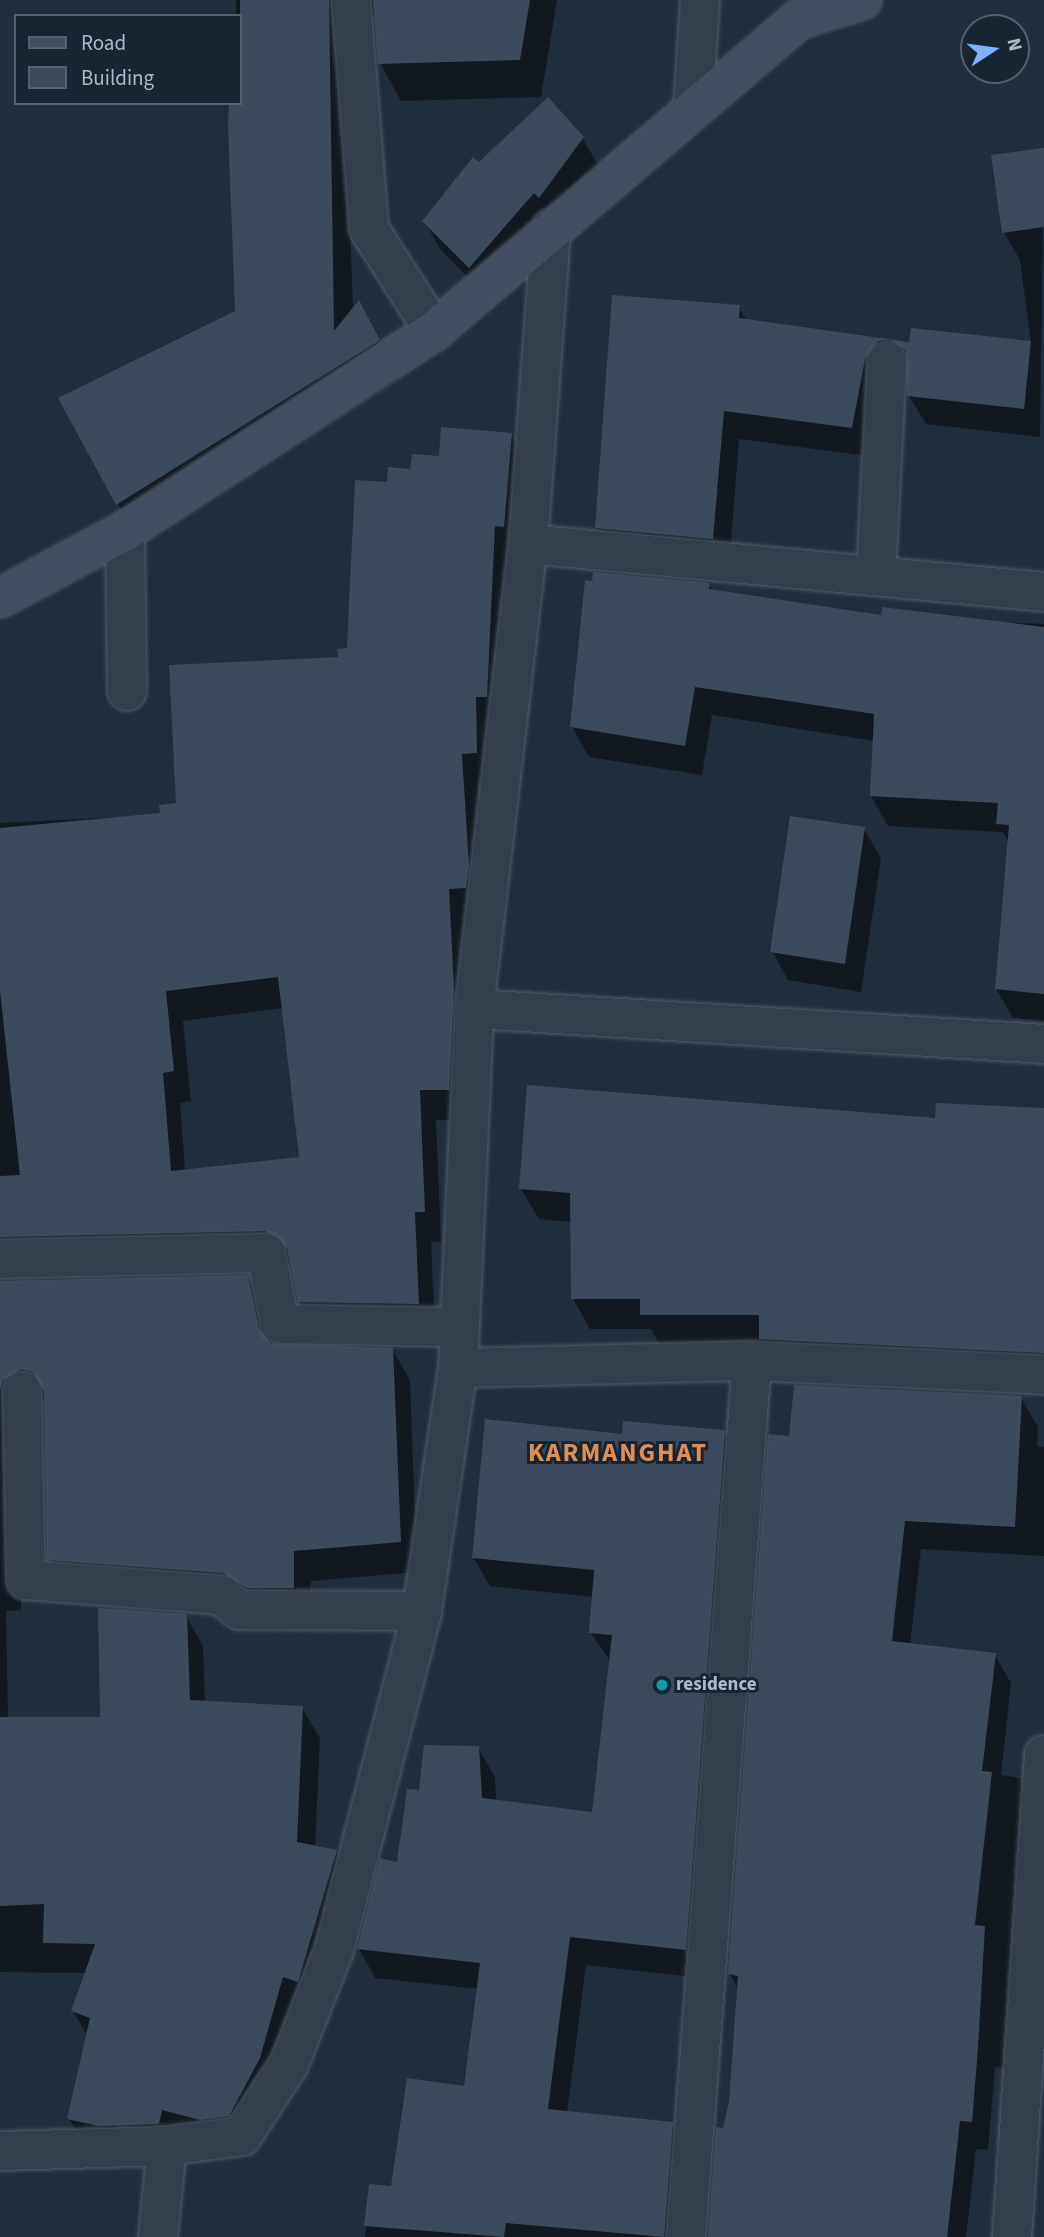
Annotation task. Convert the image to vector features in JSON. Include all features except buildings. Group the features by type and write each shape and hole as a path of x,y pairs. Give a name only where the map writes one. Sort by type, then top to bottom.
{"main road":[{"path":"0,597 125,531 434,331 799,19 862,0"}],"street":[{"path":"351,0 369,229 434,331"},
{"path":"693,110 699,0"},
{"path":"0,2151 167,2146 242,2136 289,2064 334,1950 422,1611 458,1368 474,1009 528,544 551,229"},
{"path":"876,576 887,360"},
{"path":"125,531 127,691"},
{"path":"528,544 1044,592"},
{"path":"474,1009 1044,1044"},
{"path":"0,1259 266,1253 280,1324 459,1327"},
{"path":"458,1368 752,1361 1044,1375"},
{"path":"686,2237 752,1361"},
{"path":"22,1391 26,1580 220,1595 239,1611 422,1611"},
{"path":"1012,2237 1044,1755"},
{"path":"158,2237 167,2146"}],"place":[{"name":"residence","path":"662,1685"}],"district":[{"name":"KARMANGHAT","path":"618,1453"}]}
